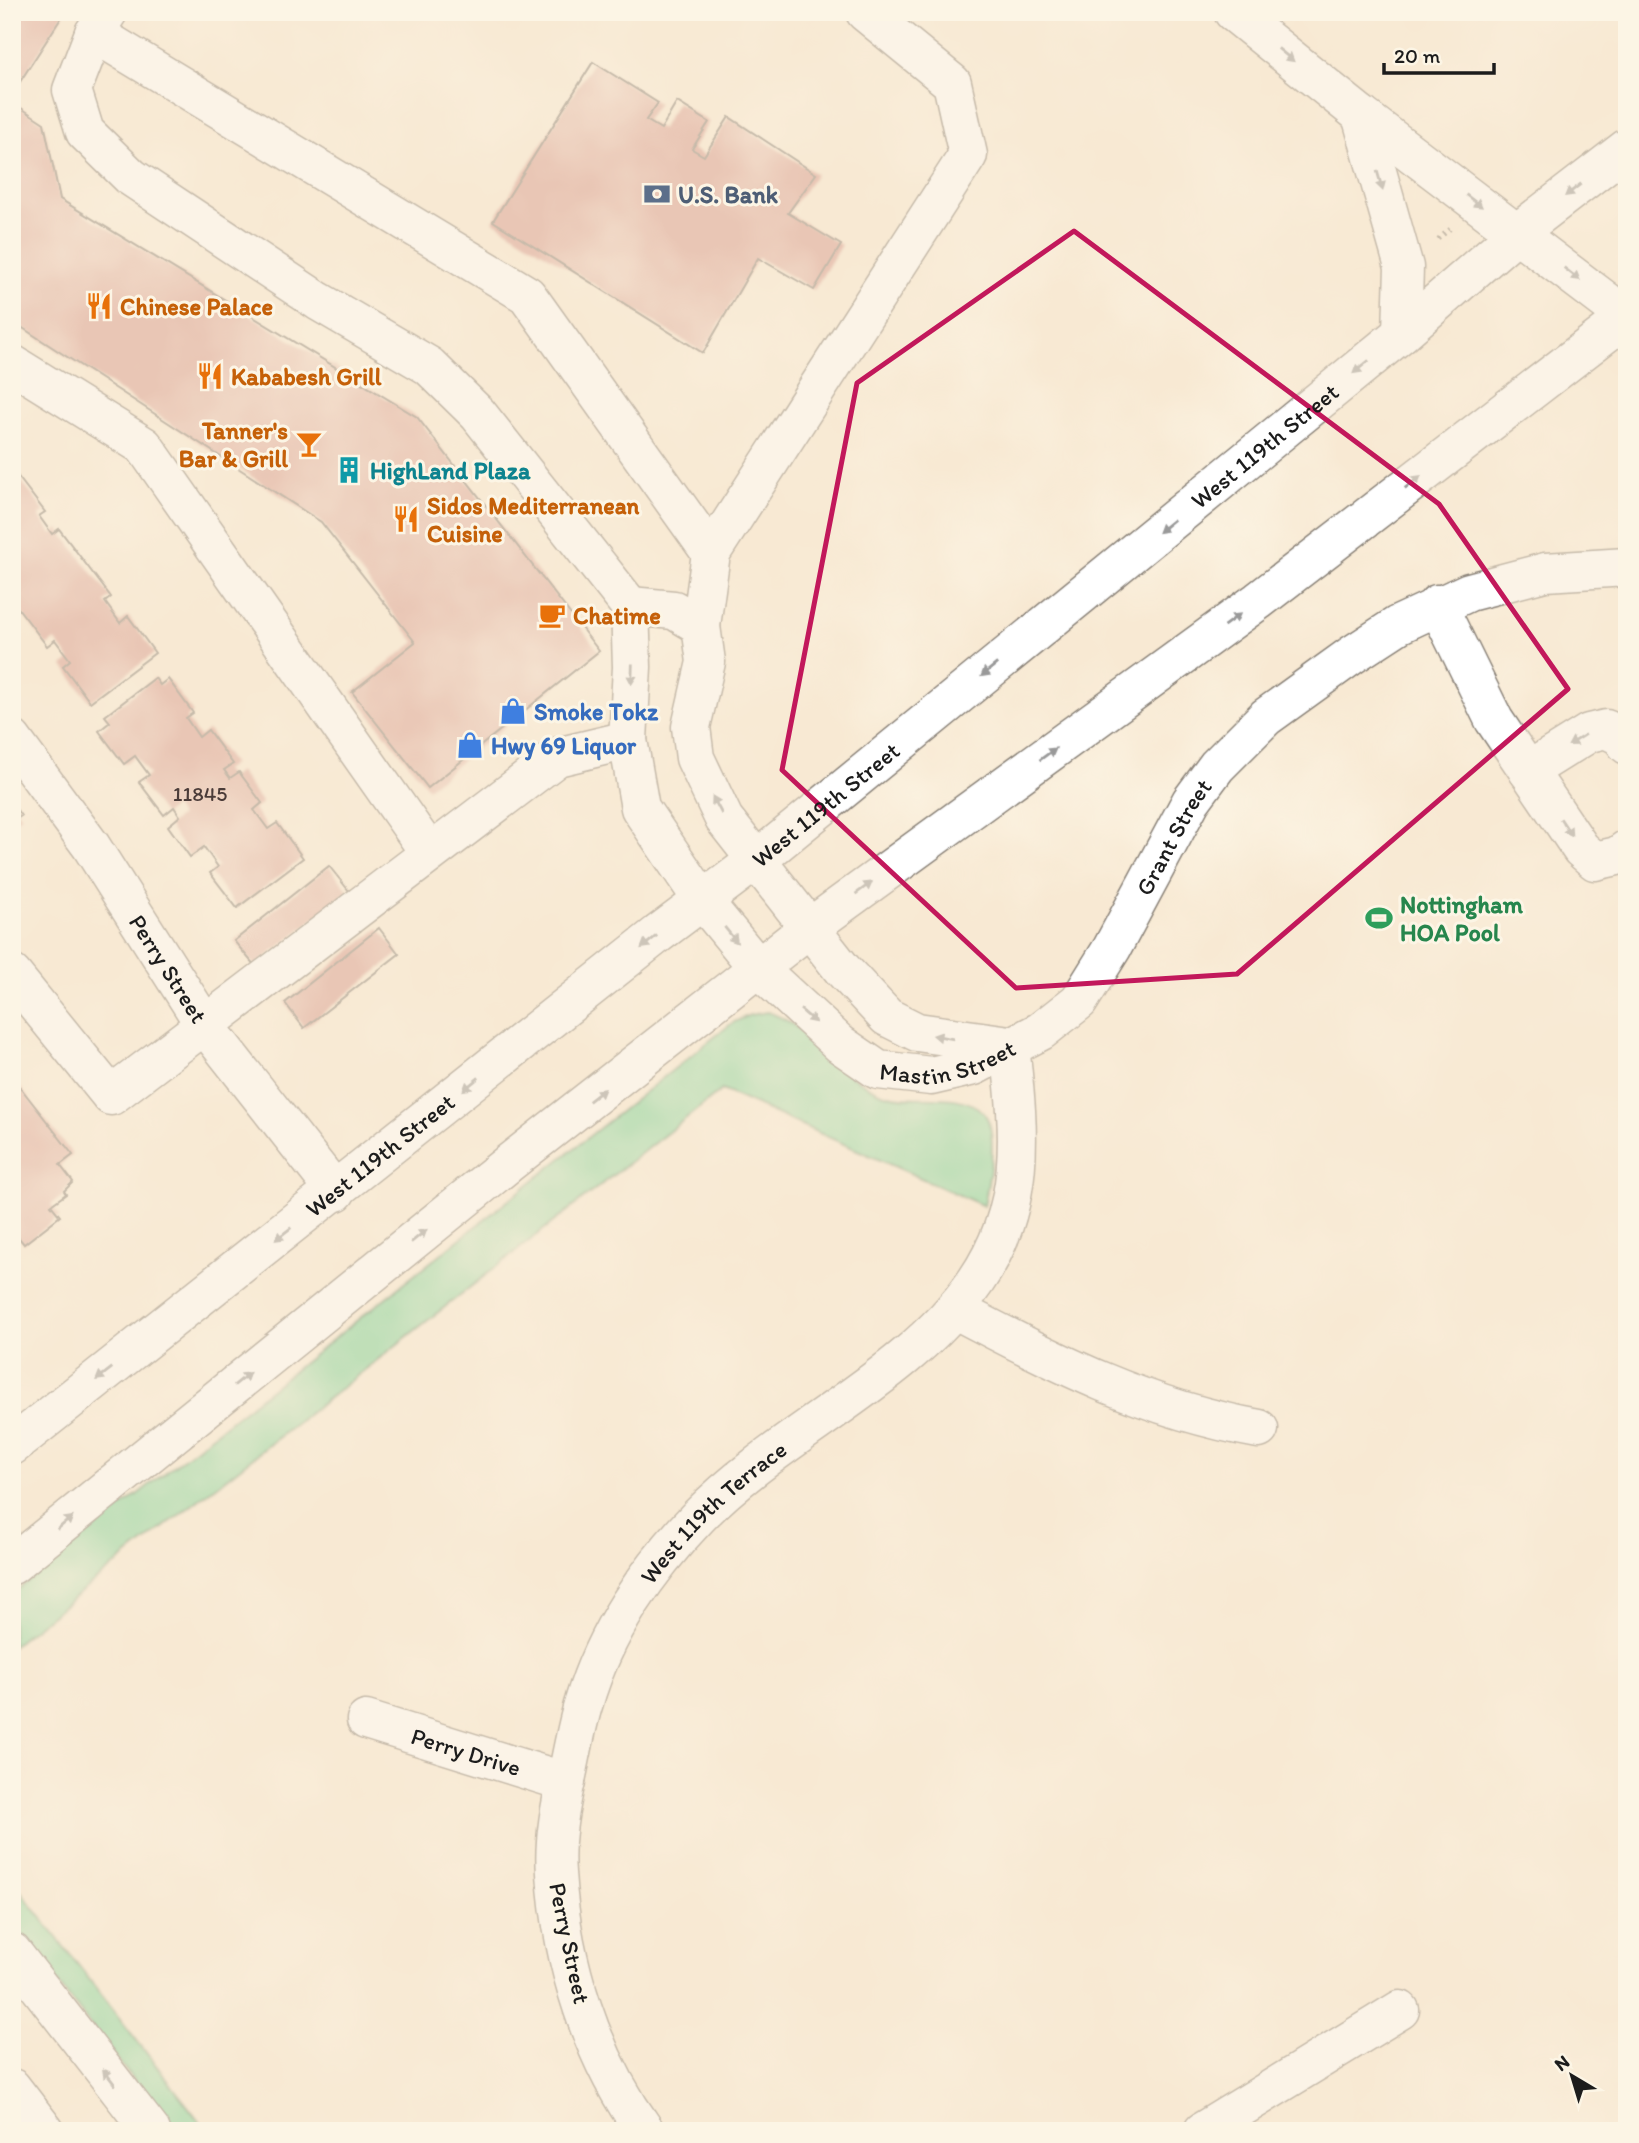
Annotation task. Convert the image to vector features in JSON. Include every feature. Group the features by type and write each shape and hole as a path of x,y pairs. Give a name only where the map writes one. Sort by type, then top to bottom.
{"main road":[{"path":"701,626 674,610 630,606 478,414 429,366 318,300 131,177 85,132 72,90 101,23 527,295 711,553 968,155 952,83 864,12"},
{"path":"12,1566 509,1163 809,928 1258,601 1627,317 1361,115 1233,12"},
{"path":"1361,115 1404,267 1402,333"},
{"name":"West 119th Street","path":"12,1446 758,859 1402,333 1518,232 1627,148"},
{"path":"12,364 144,446 429,852"},
{"name":"Mastin Street","path":"711,553 701,626 706,662 691,727 695,758 724,819 758,859 842,970 887,1017 917,1032 1010,1045"},
{"name":"Grant Street","path":"1010,1045 1041,1031 1079,1001 1112,948 1191,801 1240,740 1266,717 1352,655 1437,604 1506,581 1545,572 1627,567"},
{"path":"1437,604 1494,720 1581,849 1595,861 1617,856 1627,849"},
{"name":"Mastin Street","path":"630,606 632,667 628,740 640,808 703,901 759,969 840,1044 878,1070 931,1076 974,1066 1010,1045"},
{"path":"1528,771 1589,733 1606,729 1620,736 1627,745"},
{"name":"Perry Street","path":"12,739 92,846 206,1027 337,1192"},
{"path":"12,974 111,1096 206,1027 429,852 557,757 628,740"},
{"path":"1010,1045 1020,1137 1014,1193 996,1246 977,1280 954,1309 1061,1366 1133,1396 1203,1419 1259,1429"},
{"name":"West 119th Terrace","path":"566,1782 584,1700 610,1635 650,1572 699,1516 747,1475 915,1347 954,1309"},
{"name":"Perry Drive","path":"366,1720 566,1782"},
{"name":"Perry Street","path":"566,1782 558,1826 555,1871 572,1976 595,2043 629,2109 645,2131"},
{"path":"12,1952 151,2131"},
{"path":"1203,2131 1400,2010"},
{"path":"12,2088 45,2131"}],"highlighted area":[{"path":"1074,231 1439,504 1568,689 1237,974 1016,988 782,770 857,383"}],"green space":[{"path":"767,1012 797,1027 851,1076 867,1086 897,1097 961,1100 983,1112 988,1120 992,1144 984,1206 722,1090 12,1646 12,1594 732,1023 750,1015"},
{"path":"12,1880 207,2131 173,2131 12,1925"}],"building":[{"path":"12,12 65,12 12,94"},
{"name":"U.S. Bank","path":"593,62 658,103 646,120 661,129 677,102 709,122 692,149 704,156 729,117 816,174 788,213 841,245 814,290 758,258 703,353 493,221"},
{"name":"HighLand Plaza","path":"12,102 44,123 60,199 417,417 599,651 428,788 352,692 415,642 321,522 12,321"},
{"path":"16,474 45,512 39,516 52,534 59,529 111,597 105,602 120,623 128,616 155,653 90,702 63,666 70,660 55,640 47,646 12,600 12,477"},
{"path":"155,678 160,685 168,679 193,713 186,718 199,737 208,730 233,764 224,770 230,778 239,772 262,803 254,810 268,829 277,823 303,858 237,908 210,873 218,867 204,847 190,857 168,826 180,816 174,807 164,815 139,782 149,775 135,756 124,764 99,731 110,722 105,716"},
{"path":"12,803 21,816 12,822"},
{"path":"329,866 349,891 255,966 234,941"},
{"path":"379,928 399,954 304,1028 285,1003"},
{"path":"20,1087 73,1155 60,1165 73,1182 64,1191 66,1194 51,1205 60,1216 24,1244 15,1233 12,1235 12,1093"}],"place":[{"name":"U.S. Bank","path":"657,194"},
{"name":"Chinese Palace","path":"99,306"},
{"name":"Kababesh Grill","path":"210,376"},
{"name":"Tanner's Bar & Grill","path":"309,444"},
{"name":"HighLand Plaza","path":"349,470"},
{"name":"Sidos Mediterranean Cuisine","path":"406,519"},
{"name":"Chatime","path":"552,615"},
{"name":"Smoke Tokz","path":"513,711"},
{"name":"Hwy 69 Liquor","path":"470,745"},
{"name":"Nottingham HOA Pool","path":"1379,918"}]}
